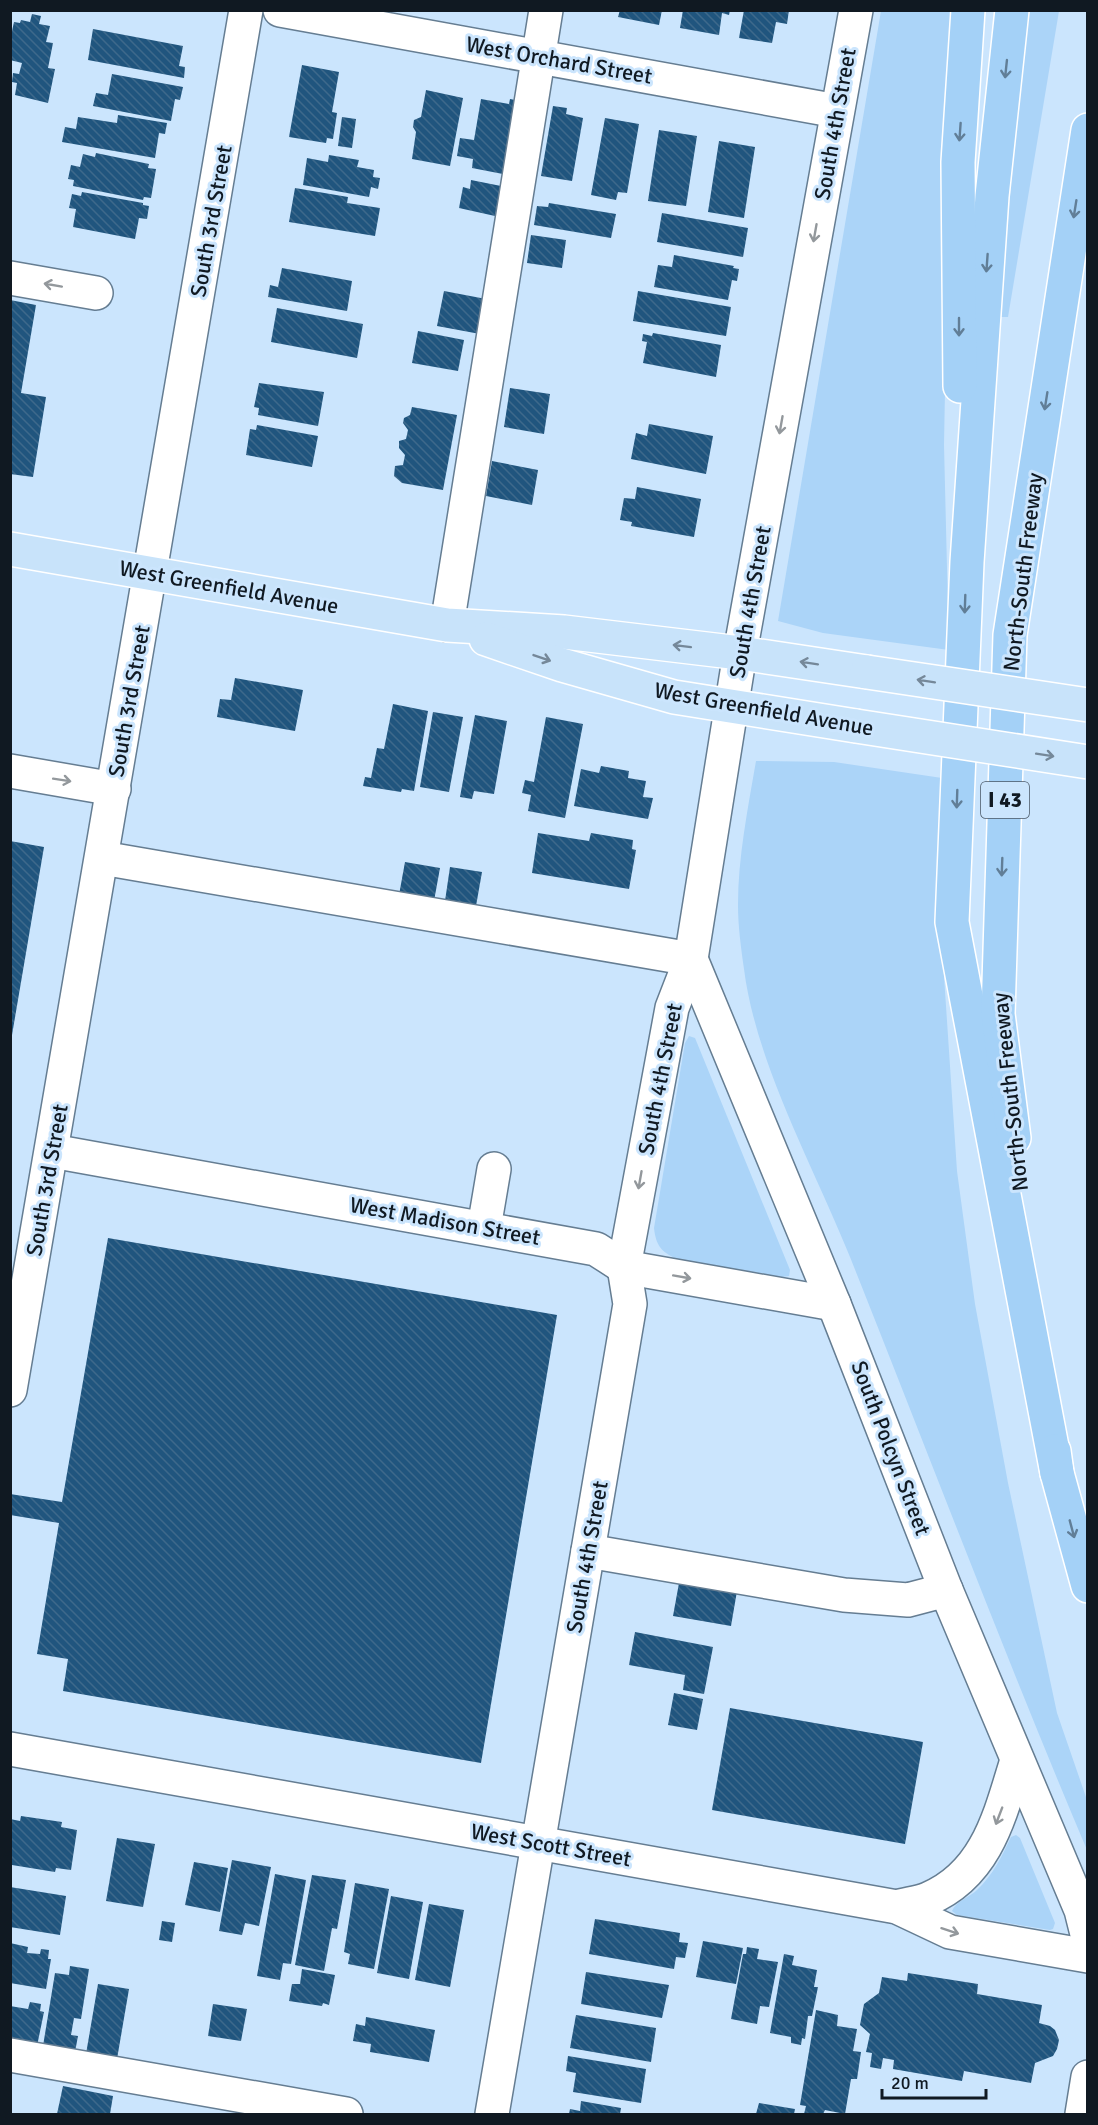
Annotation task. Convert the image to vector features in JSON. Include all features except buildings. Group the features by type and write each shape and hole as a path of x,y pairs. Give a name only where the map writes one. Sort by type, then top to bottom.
{"highway":[{"path":"967,562 959,349 958,162 968,10"},
{"path":"1012,10 992,196 967,562 952,922 1057,1473"},
{"name":"North-South Freeway","path":"1088,130 1010,635 998,1014 1057,1473 1088,1586"}],"main road":[{"name":"West Greenfield Avenue","path":"10,549 447,625 564,632 740,653 1088,705"},
{"name":"West Greenfield Avenue","path":"447,625 562,665 663,694 1088,762"}],"street":[{"name":"South 3rd Street","path":"10,1390 246,10"},
{"name":"West Orchard Street","path":"280,10 837,111"},
{"path":"447,625 546,10"},
{"name":"South 4th Street","path":"492,2115 630,1304 624,1267 672,1008 691,960 740,653 856,10"},
{"path":"10,278 96,293"},
{"path":"10,771 114,789"},
{"path":"102,858 691,960"},
{"name":"South Polcyn Street","path":"691,960 834,1304 946,1590 1081,1910 1088,1938"},
{"name":"West Madison Street","path":"52,1151 596,1249 624,1267 834,1304"},
{"path":"484,1228 494,1169"},
{"path":"588,1551 844,1595 908,1600 946,1590"},
{"name":"West Scott Street","path":"10,1749 897,1907 950,1932 1088,1956"},
{"path":"897,1907 928,1899 957,1882 984,1851 1001,1811 1017,1760"},
{"path":"10,2055 346,2115"},
{"path":"1082,2115 1088,2078"}],"shaded area":[{"path":"881,11 952,11 944,445 949,650 823,633 778,621"},
{"path":"1028,11 1059,11 1008,317 1001,317 1013,164"},
{"path":"756,761 834,762 942,778 944,976 957,1171 975,1304 1008,1483 1057,1713 1087,1800 1087,1850 996,1628 850,1257 773,1078 761,1041 744,969 738,905 742,851"},
{"path":"689,1036 695,1038 790,1270 789,1276 782,1277 676,1259 658,1244 654,1228 685,1043"},
{"path":"1016,1835 1020,1838 1055,1923 1053,1929 957,1915 952,1911 957,1904 983,1884 997,1865 1011,1837"}]}
